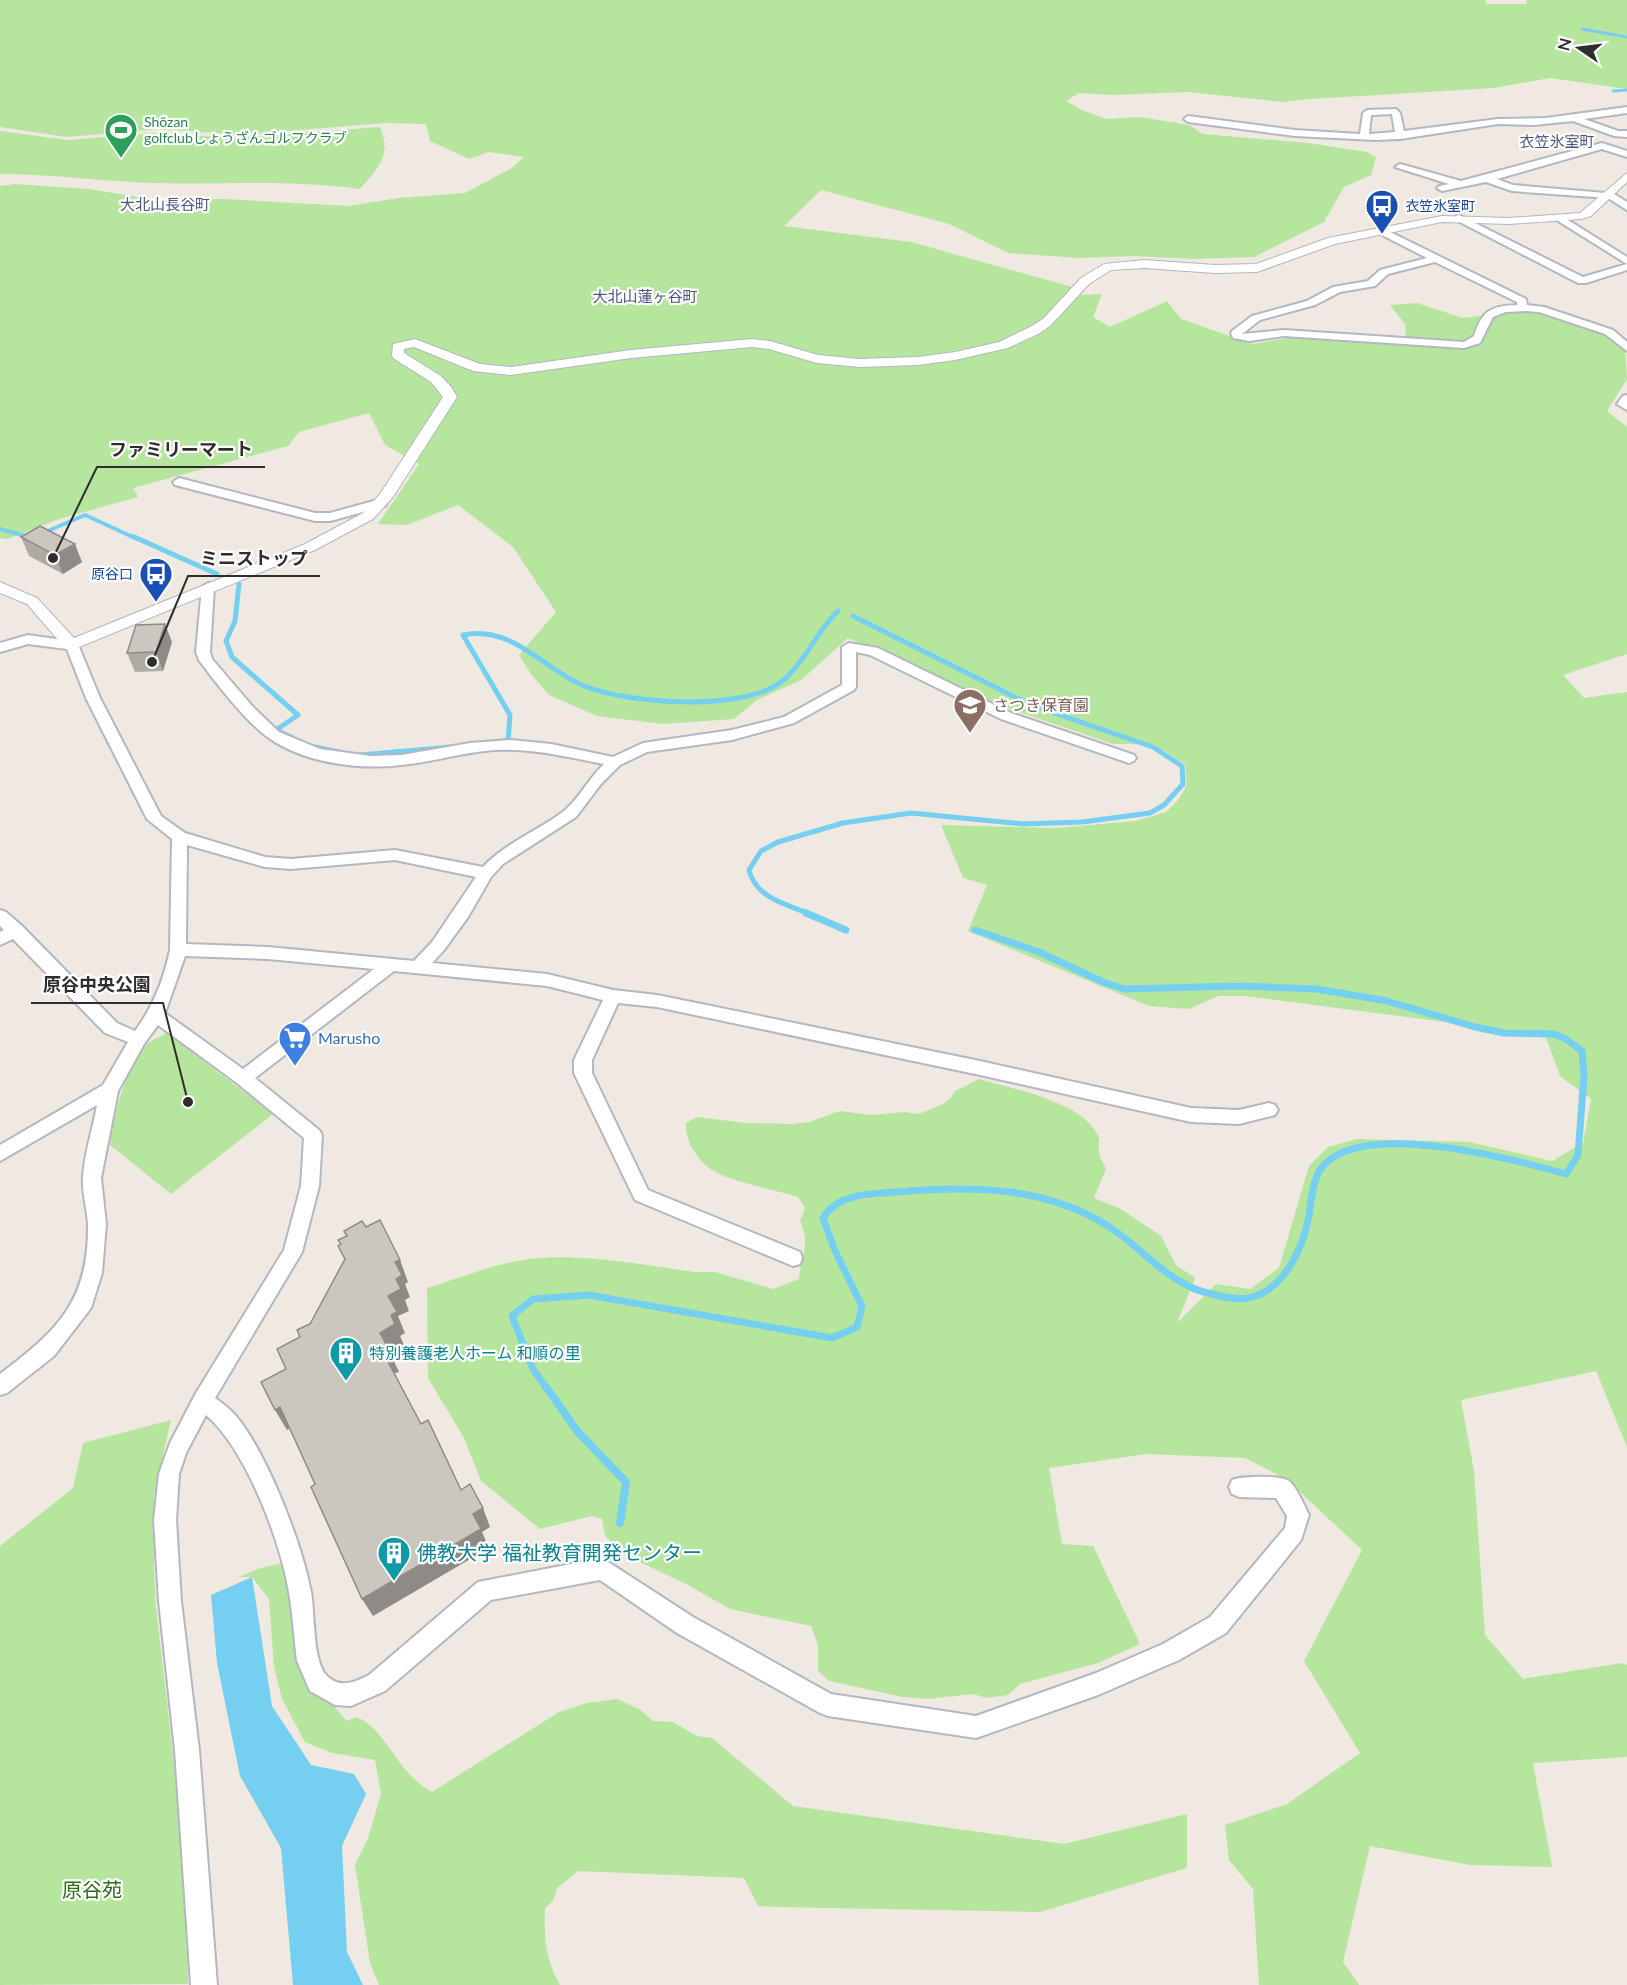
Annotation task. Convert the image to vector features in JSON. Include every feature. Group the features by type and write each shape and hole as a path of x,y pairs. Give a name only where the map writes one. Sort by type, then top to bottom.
{"street":[{"path":"1188,119 1295,133 1400,136 1484,125 1498,120 1529,122 1627,110"},
{"path":"1364,135 1367,113 1393,111 1396,113 1400,136"},
{"path":"1575,118 1617,134 1627,134"},
{"path":"1442,188 1487,179 1602,146 1627,154"},
{"path":"1400,167 1462,184"},
{"path":"0,648 13,641 28,638 56,645 72,645 208,586 336,536 368,516 381,503 450,397 441,384 399,354 397,350 403,345 421,345 478,368 511,371 631,354 752,343 817,359 883,363 918,361 981,352 1021,337 1047,322 1086,281 1108,267 1144,264 1215,269 1257,268 1332,241 1428,221 1459,218 1509,221 1560,219 1587,214 1627,176"},
{"path":"1487,179 1512,188 1607,195 1627,207"},
{"path":"1459,218 1582,281 1627,267"},
{"path":"1560,219 1627,261"},
{"path":"1384,232 1521,301 1522,308"},
{"path":"1437,258 1384,272 1371,284 1338,289 1311,303 1256,318 1236,333 1237,336 1249,339 1284,333 1464,345 1474,344 1480,337 1483,321 1490,314 1501,310 1522,308 1540,309 1609,332 1627,348"},
{"path":"1627,398 1623,404 1627,407"},
{"path":"179,482 315,517 330,517 381,503"},
{"path":"208,586 203,652 206,660 254,716 274,735 306,749 340,757 401,760 456,750 511,745 565,752 615,762"},
{"path":"0,587 32,601 72,645 93,698 124,755 154,819 180,837 265,861 291,864 395,855 486,873"},
{"path":"418,967 438,946 462,914 486,873 511,850 572,813 596,780 615,762 644,748 732,735 789,720 849,687 849,647 873,651 1006,716 1129,758"},
{"path":"0,1386 47,1350 81,1308 93,1273 97,1224 92,1178 109,1090 138,1039 156,1015 175,965 178,950 180,837"},
{"path":"0,916 111,1028 138,1039"},
{"path":"0,939 16,930"},
{"path":"178,950 268,953 547,980 613,996 668,1004 1191,1115 1239,1117 1269,1110"},
{"path":"243,1078 390,965"},
{"path":"613,996 583,1060 583,1073 641,1195 793,1258"},
{"path":"156,1015 243,1078 313,1135 313,1166 310,1186 293,1252 203,1400 174,1458 169,1474 165,1520 170,1601 189,1773 204,1985"},
{"path":"0,1154 109,1090"},
{"path":"203,1400 228,1421 244,1444 261,1478 286,1542 300,1592 308,1661 318,1683 335,1694 351,1695 377,1683 486,1590 602,1569 685,1625 828,1706 976,1727 1098,1684 1171,1652 1218,1625 1294,1533 1298,1515 1282,1488 1239,1487"}],"green space":[{"path":"0,0 1486,0 1486,4 1526,4 1527,0 1627,0 1627,89 1550,78 1494,88 1283,102 1188,92 1113,95 1079,93 1066,101 1106,119 1140,117 1189,125 1203,134 1308,143 1367,152 1376,157 1371,175 1344,187 1324,222 1254,257 1079,258 1008,253 949,224 821,190 784,226 911,242 1072,287 1079,295 1102,294 1093,317 1110,327 1167,301 1181,319 1252,344 1300,336 1328,337 1355,342 1406,340 1405,324 1390,305 1417,303 1463,318 1522,311 1567,319 1599,330 1625,348 1627,379 1607,411 1627,427 1627,654 1563,675 1584,698 1627,692 1627,1447 1596,1371 1461,1400 1474,1471 1485,1635 1523,1679 1622,1663 1627,1665 1627,1757 1533,1763 1552,1867 1470,1865 1370,1846 1343,1962 1359,1985 1259,1985 1253,1889 1229,1860 1225,1825 1287,1804 1360,1753 1304,1661 1362,1550 1286,1479 1245,1458 1147,1454 1049,1468 1062,1544 1093,1546 1140,1644 1098,1663 1020,1684 1008,1695 987,1698 973,1694 927,1699 903,1697 829,1681 818,1671 818,1645 811,1626 730,1609 686,1584 619,1552 605,1535 602,1519 592,1516 540,1529 481,1481 464,1438 428,1378 427,1288 511,1262 558,1257 637,1263 695,1272 715,1272 773,1289 799,1279 805,1244 800,1221 805,1208 798,1197 731,1179 707,1166 693,1150 687,1136 686,1123 697,1117 746,1123 793,1124 809,1122 840,1111 871,1115 904,1112 919,1114 943,1104 955,1091 979,1079 1064,1106 1079,1115 1091,1126 1099,1138 1099,1150 1106,1169 1094,1198 1121,1209 1161,1236 1176,1265 1195,1278 1177,1323 1216,1284 1250,1289 1279,1268 1309,1166 1328,1147 1357,1139 1469,1142 1552,1161 1583,1143 1591,1099 1560,1076 1545,1035 1245,996 1218,996 1189,1009 1149,1006 968,931 987,885 963,878 941,825 1057,828 1136,821 1166,812 1178,800 1187,785 1185,764 1153,744 1113,744 1007,708 848,638 801,680 757,700 734,719 663,724 597,716 549,695 519,655 556,612 513,547 458,505 407,525 378,524 419,464 385,445 369,413 299,432 288,446 133,488 138,497 59,519 8,539 0,538 0,186 15,184 88,189 157,200 224,199 349,206 398,198 465,193 512,168 524,157 489,152 469,159 430,141 426,124 385,123 240,135 159,129 67,137 0,127"},
{"path":"380,127 384,153 377,168 360,189 308,184 150,183 0,174 0,131 68,140 154,133 237,138"},
{"path":"167,1033 273,1114 171,1194 110,1145 122,1090 135,1061 150,1042"},
{"name":"原谷苑","path":"171,1420 154,1495 154,1564 156,1608 174,1763 186,1908 188,1984 0,1985 0,1546 73,1488 83,1443"},
{"path":"283,1563 303,1637 331,1703 347,1721 357,1717 367,1723 377,1732 410,1775 432,1792 559,1712 587,1703 617,1699 639,1709 653,1721 673,1722 697,1736 712,1738 793,1806 1064,1844 1187,1814 1187,1868 1040,1912 758,1906 744,1878 578,1871 557,1888 553,1901 545,1908 546,1948 560,1985 379,1985 370,1963 355,1865 368,1838 381,1794 375,1760 332,1753 305,1742 282,1699 274,1667 269,1599 252,1577 239,1577 260,1568"}],"water":[{"path":"252,1577 272,1706 311,1765 354,1774 366,1794 342,1846 347,1952 363,1985 293,1985 281,1848 240,1776 217,1663 211,1595"}],"building":[{"path":"40,526 75,544 55,555 21,537"},
{"path":"165,624 156,652 127,653 136,625"},
{"name":"特別養護老人ホーム 和順の里","path":"380,1220 400,1260 395,1262 402,1275 396,1279 401,1289 388,1296 397,1312 391,1315 395,1324 380,1333 390,1351 384,1354 421,1424 428,1420 461,1490 470,1484 483,1508 473,1514 481,1529 362,1599 311,1487 315,1484 280,1407 275,1410 261,1382 286,1369 277,1349 300,1337 297,1330 310,1324 345,1259 338,1246 341,1244 338,1240 347,1236 344,1231 362,1221 366,1227"}],"waterway":[{"path":"1582,29 1627,37"},
{"path":"1613,91 1627,90"},
{"path":"41,534 85,515 135,538"},
{"path":"0,529 29,537 26,536"},
{"path":"132,536 217,574"},
{"path":"239,584 235,621 226,641 232,657 298,715 276,730 293,738"},
{"path":"503,741 508,741 510,715 463,635 496,636 511,642 526,649 567,677 601,692 654,700 712,701 740,698 763,692 781,682 797,666 823,628 838,611"},
{"path":"810,914 773,899 758,887 749,870 761,851 778,842 843,823 911,813 1023,824 1082,822 1150,813 1164,805 1183,784 1182,766 1153,747 1031,705 853,616"},
{"path":"310,746 344,753"},
{"path":"360,755 451,747"},
{"path":"806,913 846,930"},
{"path":"547,1389 533,1369 512,1316 533,1299 589,1295 832,1338 857,1327 862,1306 835,1251 823,1218 837,1204 855,1196 954,1189 1012,1192 1040,1198 1093,1217 1118,1233 1162,1269 1186,1285 1221,1296 1243,1299 1261,1294 1272,1287 1290,1266 1302,1241 1319,1172 1328,1161 1350,1150 1377,1144 1444,1147 1513,1160 1566,1174 1578,1155 1584,1076 1582,1051 1566,1039 1554,1034 1504,1033 1475,1027 1387,1001 1317,989 1239,986 1124,989 1103,982 1039,952 975,930"},
{"path":"546,1387 578,1432 626,1482 620,1523"}],"place":[{"name":"Shõzan golfclubしょうざんゴルフクラブ","path":"121,159"},
{"name":"衣笠氷室町","path":"1382,235"},
{"name":"ファミリーマート","path":"53,558"},
{"name":"原谷口","path":"156,603"},
{"name":"ミニストップ","path":"152,662"},
{"name":"さつき保育園","path":"970,734"},
{"name":"Marusho","path":"295,1067"},
{"name":"原谷中央公園","path":"188,1102"},
{"name":"特別養護老人ホーム 和順の里","path":"346,1382"},
{"name":"佛教大学 福祉教育開発センター","path":"394,1582"}],"district":[{"name":"衣笠氷室町","path":"1557,142"},
{"name":"大北山長谷町","path":"165,205"},
{"name":"大北山蓮ヶ谷町","path":"645,297"}]}
